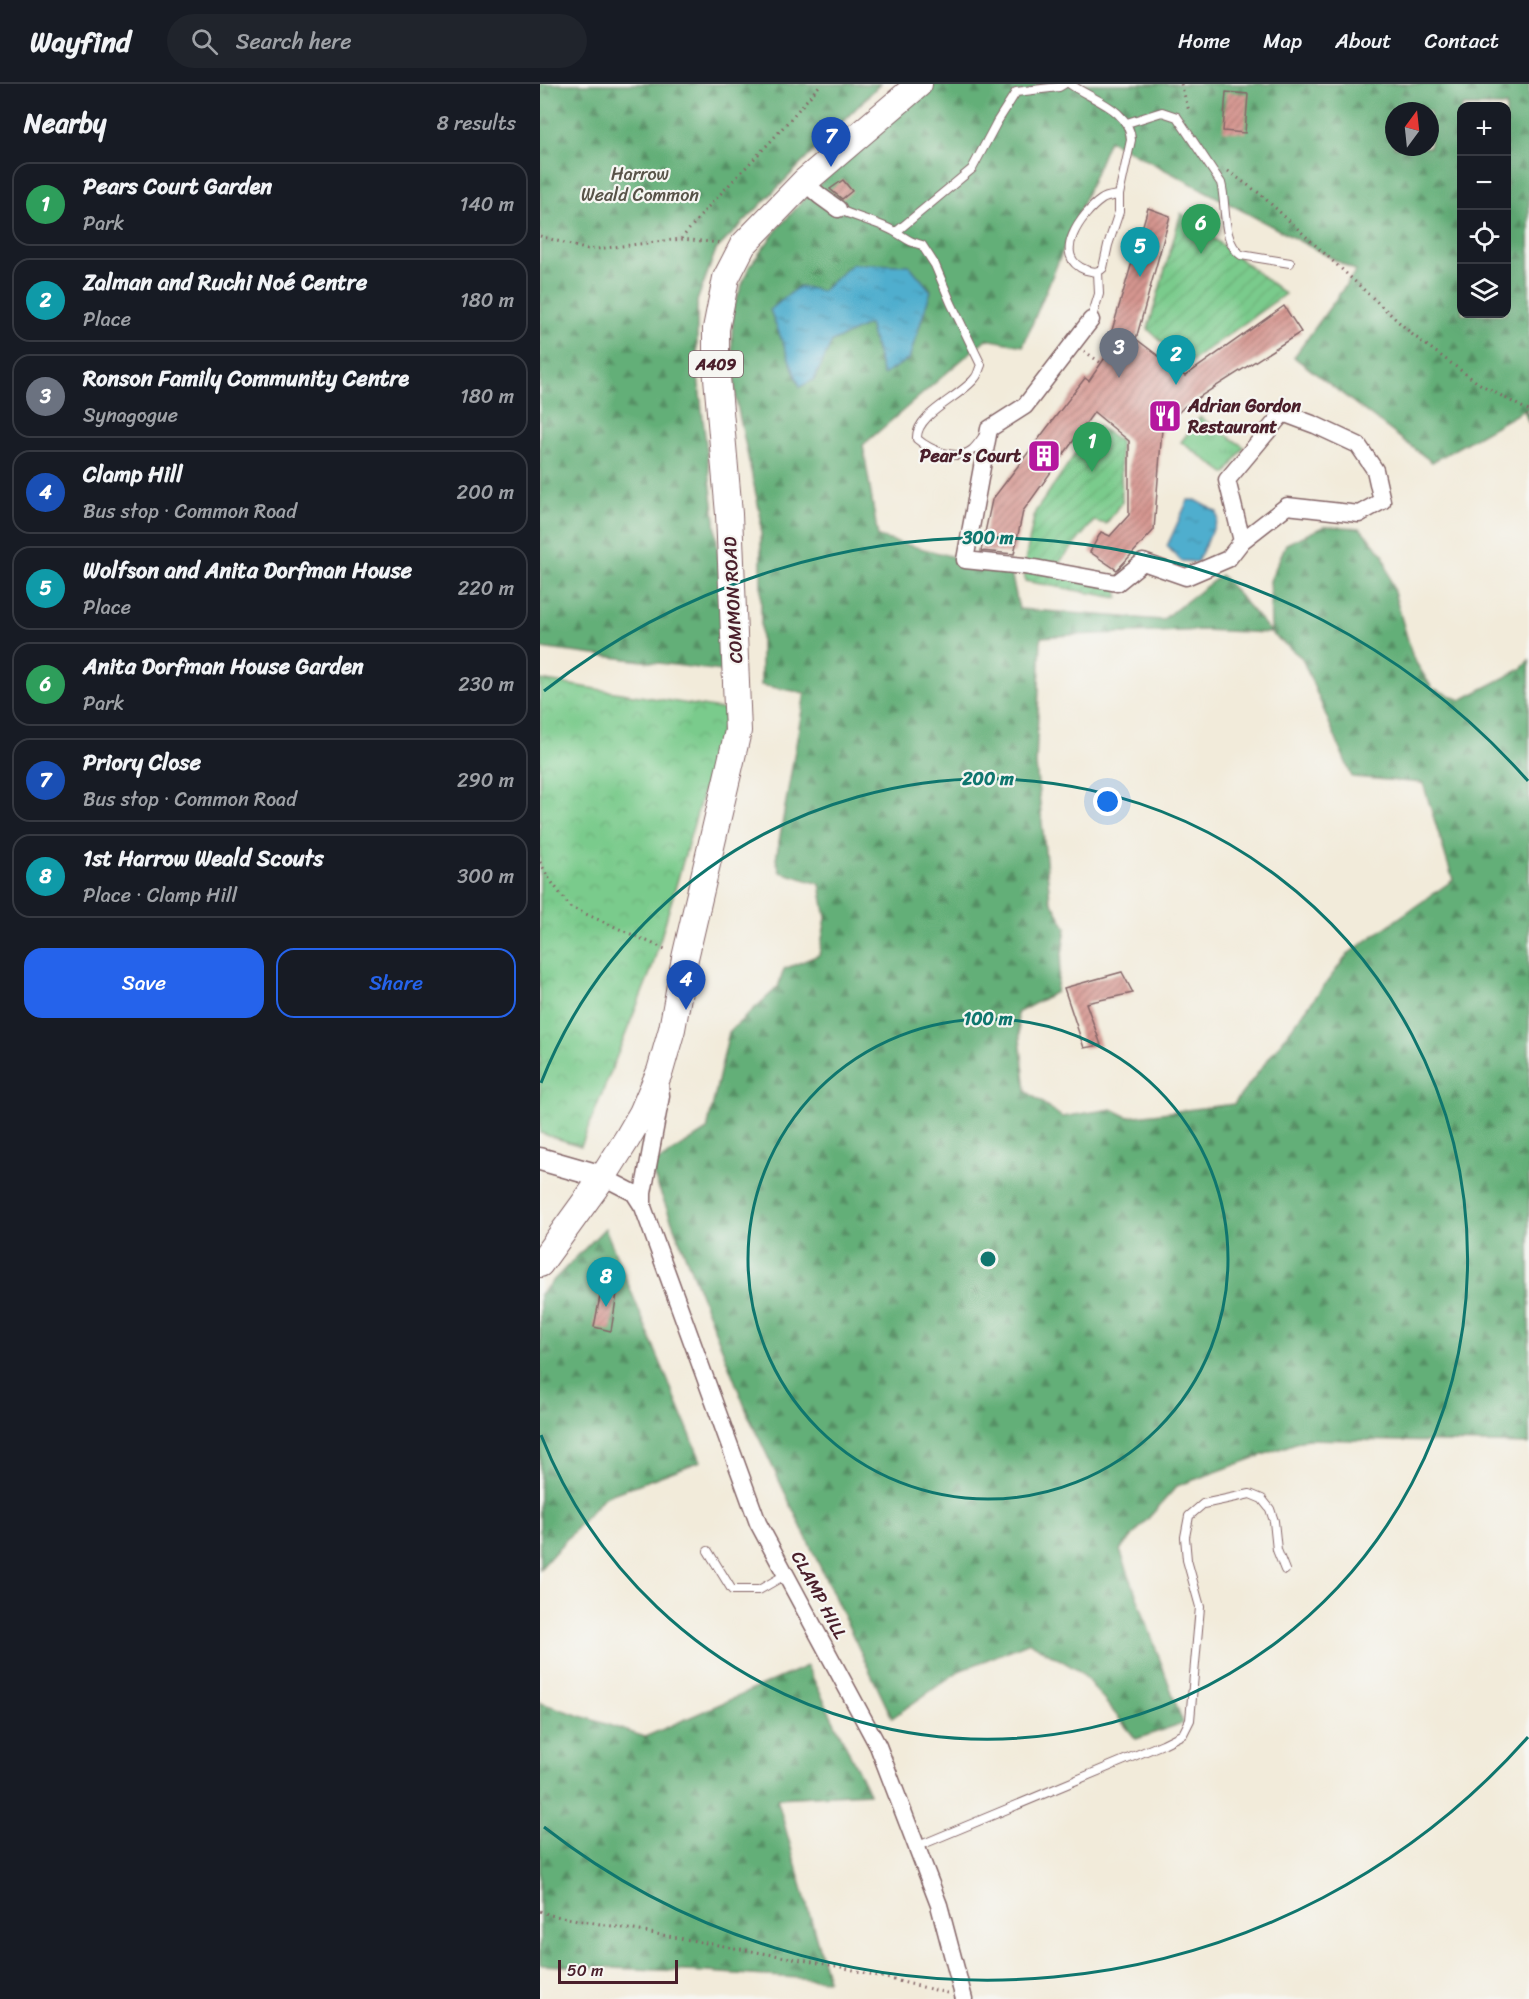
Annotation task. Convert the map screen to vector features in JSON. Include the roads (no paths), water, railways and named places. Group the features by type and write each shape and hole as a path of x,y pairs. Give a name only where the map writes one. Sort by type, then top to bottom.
{"main road":[{"name":"COMMON ROAD","path":"603,1177 642,1113 660,1071 672,1029 685,958 738,731 729,514 716,366 716,329 726,278 743,245 804,182 919,84"},
{"name":"A409","path":"542,1259 603,1177"}],"street":[{"path":"804,182 838,209"},
{"path":"1091,320 1025,406 989,429 965,560 1024,566 1117,583 1143,562 1186,577 1228,559 1242,541 1287,506 1359,514 1382,501 1375,470 1358,445 1283,413 1227,480 1242,541"},
{"name":"CLAMP HILL","path":"643,1207 643,1192 661,1096 660,1071"},
{"path":"540,1159 603,1177"},
{"name":"CLAMP HILL","path":"603,1177 634,1193 643,1207 758,1524 878,1746 939,1905 964,1998"}],"lane":[{"path":"896,232 972,169 1016,92 1059,87 1064,84"},
{"path":"1070,84 1120,114 1131,132 1119,195 1119,212 1103,268 1098,272 1085,270 1074,263 1069,253 1070,242 1086,214 1095,205 1104,198 1119,195"},
{"path":"1127,123 1162,112 1177,117 1221,183 1224,194 1225,220 1236,251 1241,255 1290,263"},
{"path":"838,209 896,232 907,242 922,245 931,257 981,365 975,379 928,416 918,430 917,440 939,452 958,455 972,450 989,429"},
{"path":"1091,320 1099,294 1098,272"},
{"path":"916,1847 1183,1734 1190,1720 1200,1607 1187,1560 1185,1537 1189,1516 1203,1504 1250,1494 1262,1499 1270,1509 1274,1521 1277,1550 1285,1570"},
{"path":"708,1551 732,1590 759,1590 785,1575"}],"water":[{"path":"852,264 909,265 931,291 909,359 883,375 869,324 832,342 814,380 800,387 770,310 799,286 822,291"},
{"path":"1188,500 1196,500 1217,512 1218,519 1197,562 1181,561 1167,546"}],"place":[{"name":"Priory Close","path":"831,167"},
{"name":"Anita Dorfman House Garden","path":"1201,254"},
{"name":"Wolfson and Anita Dorfman House","path":"1140,277"},
{"name":"Ronson Family Community Centre","path":"1119,378"},
{"name":"Zalman and Ruchi Noé Centre","path":"1176,385"},
{"name":"Adrian Gordon Restaurant","path":"1165,416"},
{"name":"Pear's Court","path":"1044,456"},
{"name":"Pears Court Garden","path":"1092,472"},
{"name":"Clamp Hill","path":"686,1010"},
{"name":"1st Harrow Weald Scouts","path":"606,1307"}],"park label":[{"name":"Harrow Weald Common","path":"640,184"}]}
